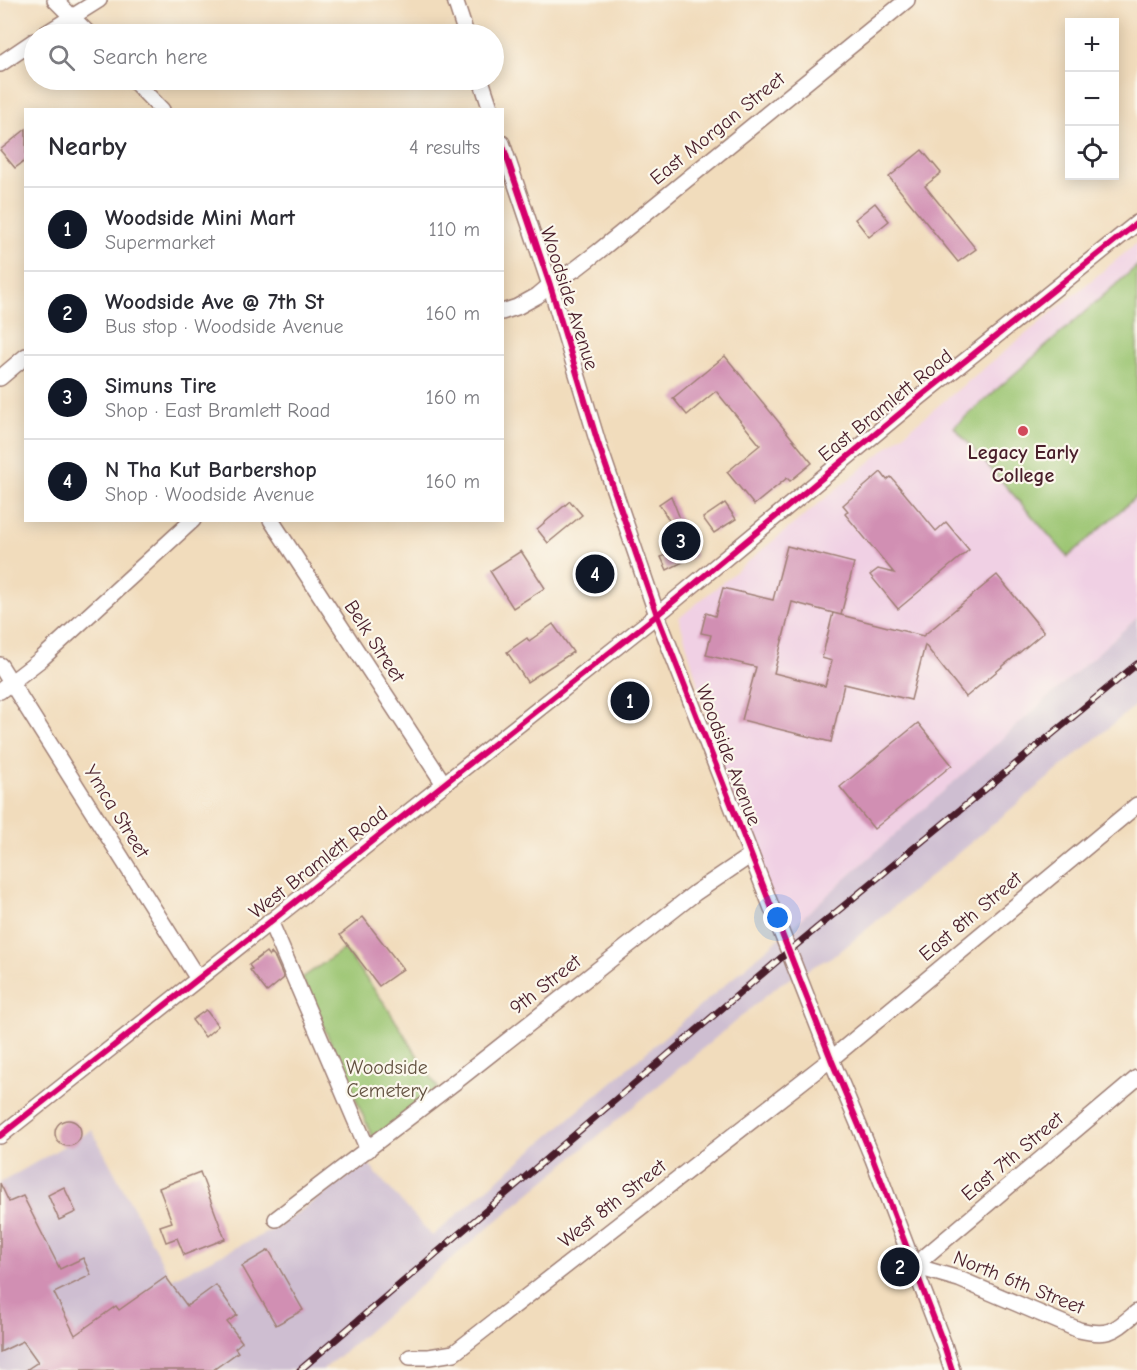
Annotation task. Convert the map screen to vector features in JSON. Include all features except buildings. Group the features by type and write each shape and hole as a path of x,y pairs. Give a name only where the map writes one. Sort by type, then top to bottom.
{"street":[{"path":"55,0 79,24"},
{"path":"61,24 99,0"},
{"path":"455,0 463,24"},
{"name":"East Morgan Street","path":"504,311 537,296 577,268 907,0"},
{"path":"0,64 24,48"},
{"path":"143,90 160,108"},
{"path":"484,90 490,108"},
{"name":"Woodside Avenue","path":"504,149 550,285 598,443 657,615 831,1059 873,1159 952,1370"},
{"name":"East Bramlett Road","path":"657,615 907,408 1137,223"},
{"path":"0,378 24,358"},
{"path":"5,687 40,660 191,522"},
{"name":"Belk Street","path":"273,522 444,784"},
{"name":"West Bramlett Road","path":"1,1134 657,615"},
{"name":"Ymca Street","path":"0,665 5,687 198,979"},
{"name":"East 8th Street","path":"831,1059 1137,805"},
{"name":"9th Street","path":"276,1219 368,1150 694,893 751,855"},
{"path":"270,921 368,1150"},
{"name":"West 8th Street","path":"410,1357 454,1353 831,1059"},
{"name":"East 7th Street","path":"914,1266 1137,1078"},
{"name":"North 6th Street","path":"914,1266 959,1279 1079,1330 1096,1334 1111,1332 1137,1312"}],"shaded area":[{"name":"Legacy Early College","path":"1137,243 1137,618 783,935 731,801 679,618"},
{"path":"1137,618 1137,704 837,954 780,984 451,1259 323,1370 0,1370 0,1183 92,1130 171,1279 278,1227 367,1163 432,1236 783,935"}],"green space":[{"path":"1137,266 1137,496 1068,557 954,427"},
{"name":"Woodside Cemetery","path":"344,949 385,1004 438,1088 373,1138 302,978"}],"railway":[{"path":"300,1370 789,951 1137,664"}],"cycle path":[{"path":"504,149 550,285 598,443 657,615 831,1059 873,1159 952,1370"},
{"path":"0,1136 657,615 915,401 1137,223"}],"place":[{"name":"Legacy Early College","path":"1023,431"},
{"name":"Simuns Tire","path":"681,541"},
{"name":"N Tha Kut Barbershop","path":"595,574"},
{"name":"Woodside Mini Mart","path":"630,701"},
{"name":"Woodside Ave @ 7th St","path":"900,1267"}]}
